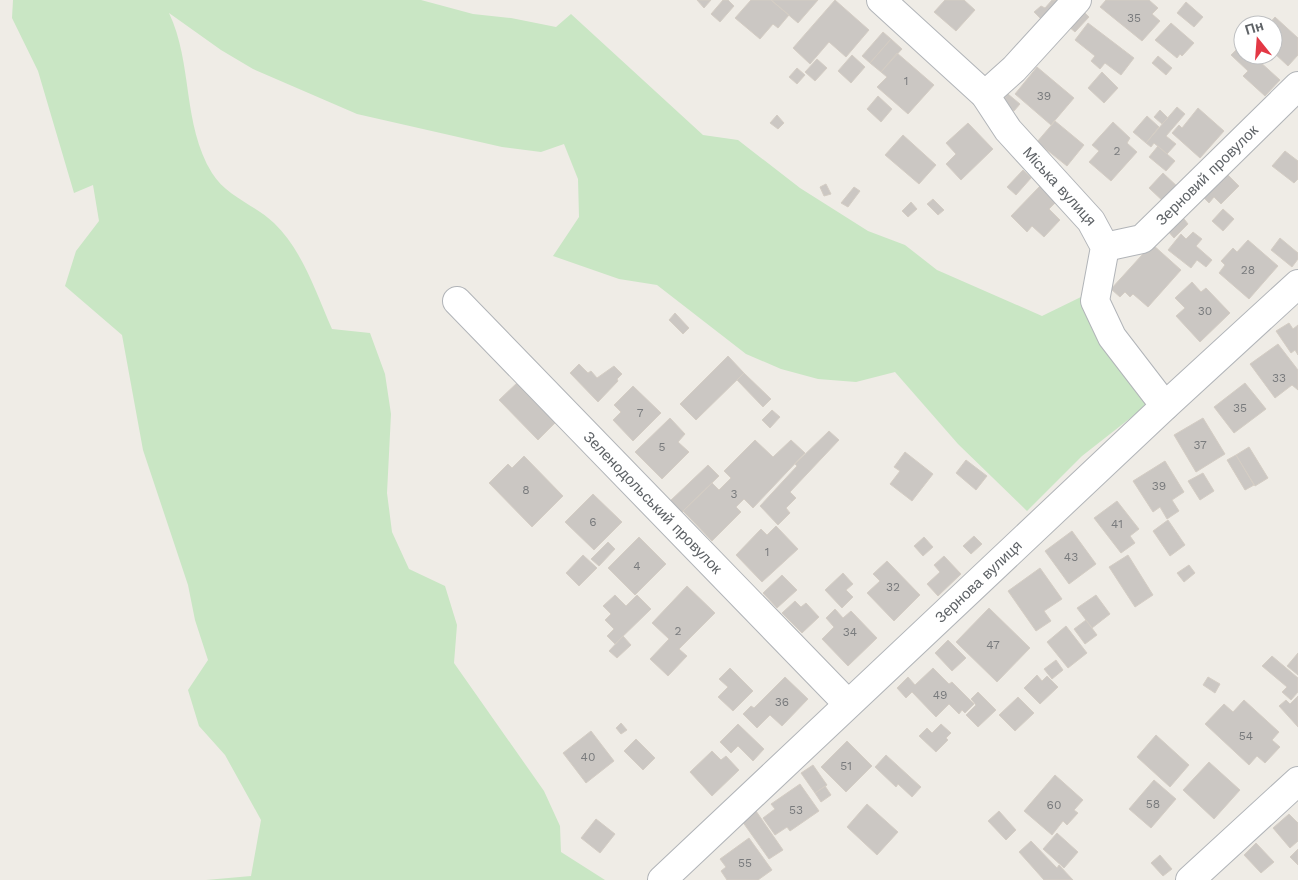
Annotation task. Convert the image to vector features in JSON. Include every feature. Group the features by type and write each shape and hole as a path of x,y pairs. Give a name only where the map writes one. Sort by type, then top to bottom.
{"street":[{"name":"Міська вулиця","path":"881,0 985,95 1008,130 1091,221 1105,247"},
{"path":"985,95 1014,69 1077,0"},
{"name":"Зерновий провулок","path":"1105,247 1142,239 1298,86"},
{"path":"1105,247 1095,301 1112,337 1165,406"},
{"name":"Зернова вулиця","path":"662,880 1165,406 1298,284"},
{"name":"Зеленодольський провулок","path":"457,301 848,704"},
{"path":"1190,880 1298,781"}],"green space":[{"path":"13,0 421,0 473,14 511,18 556,27 571,14 703,135 738,140 800,188 868,231 905,245 937,270 1042,316 1083,296 1100,337 1147,405 1082,456 1027,511 958,444 895,372 856,382 818,379 781,369 746,354 657,285 619,279 553,256 579,217 578,179 564,144 541,152 502,147 357,114 253,69 221,50 169,13 177,32 182,52 196,134 212,173 225,188 274,223 284,234 301,259 332,329 370,333 385,374 391,414 387,493 392,532 409,569 445,586 457,625 454,663 544,791 560,826 561,852 605,880 206,880 251,876 261,820 225,755 199,726 188,690 208,660 195,620 188,585 143,450 122,335 65,286 76,251 99,221 93,185 74,193 38,71 12,18"}],"building":[{"path":"697,0 711,0 704,8"},
{"path":"723,0 728,0 734,6 720,22 711,14"},
{"path":"751,0 771,0 789,15 778,28 773,24 760,39 735,18"},
{"path":"771,0 818,0 798,23"},
{"path":"835,0 869,30 846,57 829,42 810,64 793,48"},
{"path":"945,0 964,0 975,10 956,31 934,12"},
{"path":"1052,0 1061,0 1045,23 1034,12 1041,6 1045,8"},
{"path":"1106,0 1149,0 1158,8 1152,14 1160,21 1142,41 1100,7"},
{"path":"1186,2 1203,17 1194,27 1177,13"},
{"path":"1083,11 1089,17 1075,32 1068,26"},
{"path":"1088,23 1134,58 1121,75 1105,63 1100,69 1091,61 1095,56 1075,40"},
{"path":"1171,23 1194,43 1182,56 1180,54 1177,58 1155,40"},
{"path":"1283,24 1298,38 1298,55 1288,66 1283,61"},
{"path":"883,32 891,39 870,63 862,56"},
{"path":"891,39 902,49 881,72 870,63"},
{"path":"897,53 934,85 908,114 877,87 887,77 881,72"},
{"path":"852,55 865,67 851,83 838,71"},
{"path":"1158,56 1172,68 1166,75 1152,63"},
{"path":"817,59 827,68 815,81 805,72"},
{"path":"1242,65 1264,65 1280,80 1265,96 1243,76 1248,71"},
{"path":"1037,67 1074,98 1051,125 1015,94"},
{"path":"797,68 805,75 797,84 789,77"},
{"path":"1102,72 1118,88 1104,103 1088,88"},
{"path":"1008,94 1020,104 1014,111 1002,101"},
{"path":"878,96 892,109 881,122 867,109"},
{"path":"1177,107 1185,114 1166,136 1176,144 1167,154 1154,143 1151,147 1146,143"},
{"path":"1198,108 1224,131 1200,158 1172,133 1179,125 1182,128"},
{"path":"1160,110 1168,118 1162,124 1154,117"},
{"path":"777,115 784,123 778,129 770,123"},
{"path":"1147,116 1159,127 1146,143 1133,132"},
{"path":"1055,121 1084,145 1067,166 1037,142"},
{"path":"1113,122 1130,138 1127,143 1137,152 1111,181 1089,162 1099,151 1092,145"},
{"path":"968,123 993,149 961,180 946,164 956,154 946,143"},
{"path":"903,135 936,165 919,184 885,155"},
{"path":"1158,146 1175,161 1166,171 1149,157"},
{"path":"1285,151 1298,161 1298,179 1294,183 1272,166"},
{"path":"1023,170 1031,178 1016,195 1007,187"},
{"path":"1225,172 1239,186 1221,204 1214,197 1209,203 1202,196"},
{"path":"1163,173 1180,189 1166,204 1149,188"},
{"path":"826,184 831,194 824,196 820,187"},
{"path":"1040,186 1057,201 1049,209 1060,220 1044,237 1032,226 1027,232 1011,216"},
{"path":"854,187 860,191 848,207 841,203"},
{"path":"933,199 944,210 938,215 927,204"},
{"path":"911,202 917,209 908,217 902,211"},
{"path":"1223,209 1234,219 1223,231 1212,221"},
{"path":"1181,215 1188,224 1174,238 1166,229"},
{"path":"1193,232 1202,239 1196,246 1212,260 1206,267 1197,260 1191,268 1168,250 1181,234 1186,239"},
{"path":"1280,238 1298,253 1298,259 1292,267 1271,250"},
{"path":"1248,240 1278,266 1249,299 1219,273 1225,265 1221,261 1233,248 1237,252"},
{"path":"1152,244 1181,270 1148,307 1133,294 1130,297 1125,292 1120,297 1111,289"},
{"path":"1192,282 1201,292 1206,288 1230,313 1200,342 1176,316 1185,308 1175,298"},
{"path":"675,313 689,328 683,334 669,320"},
{"path":"1289,323 1293,329 1298,325 1298,355 1295,350 1291,353 1276,331"},
{"path":"1278,344 1298,370 1298,390 1292,385 1275,398 1250,364"},
{"path":"728,356 744,373 696,420 680,404"},
{"path":"579,364 588,373 591,371 597,378 614,366 622,374 617,379 618,381 598,402 570,373"},
{"path":"744,373 771,399 763,407 737,380"},
{"path":"519,381 558,420 538,440 499,400"},
{"path":"1245,383 1266,409 1234,433 1214,407"},
{"path":"633,386 661,413 633,441 613,420 621,412 614,405"},
{"path":"772,410 780,417 770,428 762,420"},
{"path":"670,418 685,434 678,442 689,452 662,479 635,452"},
{"path":"1203,418 1225,454 1196,472 1174,435"},
{"path":"829,431 839,440 790,492 796,498 786,508 790,513 778,525 760,506 797,466 795,464"},
{"path":"755,440 773,457 791,440 805,453 753,508 744,499 736,507 741,512 712,541 683,511 712,483 719,490 731,478 724,471"},
{"path":"1249,447 1268,478 1255,486 1236,455"},
{"path":"905,452 933,474 912,501 890,484 900,471 894,467"},
{"path":"1236,455 1254,485 1245,490 1227,460"},
{"path":"524,456 563,496 532,527 489,483 508,464 512,468"},
{"path":"966,460 987,476 976,490 956,473"},
{"path":"1165,461 1184,492 1172,500 1179,511 1167,519 1160,507 1153,512 1133,481"},
{"path":"708,465 719,476 680,514 669,502"},
{"path":"1203,473 1214,491 1200,500 1188,481"},
{"path":"593,494 622,522 594,550 565,522"},
{"path":"1117,501 1139,529 1130,536 1135,543 1121,553 1094,518"},
{"path":"1168,520 1185,545 1170,556 1153,531"},
{"path":"776,526 798,549 762,582 736,555 761,529 767,535"},
{"path":"1072,531 1096,564 1069,584 1045,551"},
{"path":"974,536 982,544 971,554 963,546"},
{"path":"639,537 666,564 635,595 608,568"},
{"path":"924,537 933,547 923,556 914,546"},
{"path":"608,542 615,549 599,566 591,559"},
{"path":"583,555 597,568 579,586 566,573"},
{"path":"1128,555 1153,595 1135,607 1109,567"},
{"path":"944,556 961,574 938,596 927,584 940,572 934,565"},
{"path":"887,561 920,595 894,621 867,593 880,581 873,574"},
{"path":"1189,565 1195,573 1184,582 1177,573"},
{"path":"1040,568 1062,599 1044,611 1051,621 1036,631 1008,591"},
{"path":"843,573 853,584 846,590 853,597 842,608 825,590"},
{"path":"782,575 797,590 777,608 763,593"},
{"path":"687,586 715,613 679,649 687,656 668,676 650,659 669,639 652,623"},
{"path":"615,595 626,606 637,595 651,609 615,644 607,636 614,629 605,620 611,614 603,606"},
{"path":"1096,595 1110,614 1092,628 1077,608"},
{"path":"795,601 801,607 806,603 819,617 802,633 782,613"},
{"path":"989,608 1030,648 997,682 956,642"},
{"path":"835,609 843,618 851,611 877,638 848,666 822,639 834,627 826,618"},
{"path":"1086,620 1097,635 1085,644 1074,629"},
{"path":"1066,626 1087,653 1068,668 1047,642"},
{"path":"623,636 631,645 617,658 609,651"},
{"path":"948,640 966,658 952,671 935,653"},
{"path":"1298,653 1298,675 1287,666"},
{"path":"1272,656 1298,678 1298,692 1291,700 1282,692 1287,687 1262,666"},
{"path":"1056,660 1063,670 1052,679 1044,669"},
{"path":"730,668 753,691 733,711 718,697 728,687 719,679"},
{"path":"933,668 949,684 952,682 974,704 965,713 962,710 959,714 949,704 936,717 912,692 906,698 897,688 908,677 915,685"},
{"path":"1037,675 1042,681 1047,676 1058,687 1040,704 1024,688"},
{"path":"785,677 808,699 782,726 770,715 757,728 743,714 751,706 754,708"},
{"path":"1208,677 1220,684 1215,693 1203,685"},
{"path":"978,692 996,710 978,727 966,715 976,705 971,699"},
{"path":"1298,696 1298,727 1279,706 1286,700 1290,704"},
{"path":"1018,697 1034,713 1015,731 999,715"},
{"path":"1244,700 1279,732 1272,740 1280,747 1265,763 1257,756 1249,765 1205,724 1224,704 1233,712"},
{"path":"621,723 627,730 621,734 616,728"},
{"path":"738,724 764,749 753,761 738,746 731,753 720,742"},
{"path":"941,724 951,733 946,738 948,740 936,752 919,736 927,728 932,733"},
{"path":"591,731 614,761 586,783 563,753"},
{"path":"1156,735 1189,765 1170,787 1137,757"},
{"path":"636,739 655,758 643,770 624,751"},
{"path":"847,741 872,766 846,792 821,767"},
{"path":"712,751 721,760 726,756 739,770 712,796 690,772"},
{"path":"886,755 921,787 912,797 898,784 896,787 875,767"},
{"path":"1209,762 1240,790 1214,819 1183,790"},
{"path":"813,765 827,785 815,793 801,773"},
{"path":"1055,775 1083,800 1074,810 1078,813 1067,825 1063,821 1052,835 1024,811"},
{"path":"1154,780 1176,799 1151,828 1129,809"},
{"path":"800,784 819,811 790,831 787,827 775,835 763,818 775,809 771,804"},
{"path":"825,786 831,795 821,802 815,793"},
{"path":"867,804 898,832 877,855 847,827"},
{"path":"756,811 783,850 769,859 742,821"},
{"path":"999,811 1016,830 1006,840 988,821"},
{"path":"1289,814 1298,823 1298,841 1290,848 1273,828"},
{"path":"596,819 615,834 600,853 581,838"},
{"path":"1057,833 1078,852 1064,868 1043,849"},
{"path":"749,838 772,870 758,880 727,880 721,871 726,867 720,859"},
{"path":"1031,841 1057,868 1059,865 1073,880 1044,880 1019,852"},
{"path":"1256,843 1274,862 1261,873 1244,855"},
{"path":"1298,849 1298,865 1290,857"},
{"path":"1160,855 1172,869 1163,876 1151,863"}]}
